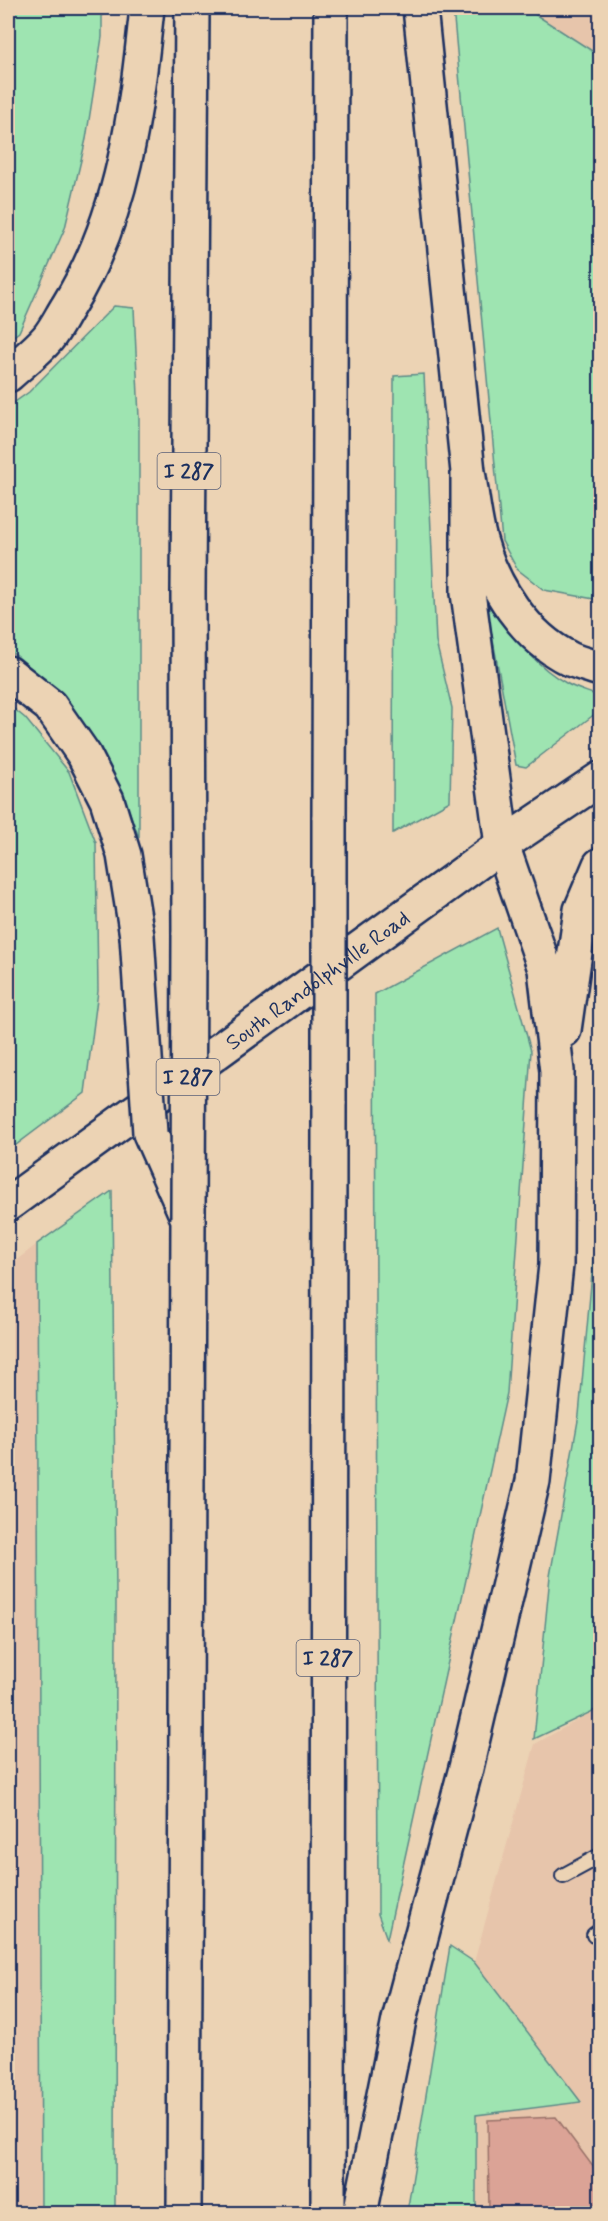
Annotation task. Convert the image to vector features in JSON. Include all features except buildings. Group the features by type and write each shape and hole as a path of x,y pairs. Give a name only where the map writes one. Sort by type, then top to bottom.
{"main road":[{"path":"8,375 48,338 76,293 104,236 124,170 147,8"},
{"name":"I 287","path":"184,2214 189,935 188,582 192,8"},
{"name":"I 287","path":"328,2214 331,8"},
{"path":"420,8 468,472 480,540 497,584 516,613 543,642 570,658 600,669"},
{"path":"360,2214 399,2020 466,1768 533,1481 556,1264 557,1071 546,969 502,845 468,594 468,472"},
{"path":"8,673 50,706 84,755 107,800 124,855 137,936 150,1133 188,1219"},
{"name":"South Randolphville Road","path":"10,1202 502,845 600,780"},
{"path":"557,1071 581,910 600,865"}],"lane":[{"path":"563,1876 600,1856"}],"shaded area":[{"path":"532,8 600,8 600,56 533,13"},
{"path":"37,1244 41,2213 8,2214 8,1267"},
{"path":"597,1709 600,1716 600,2213 476,2213 476,2115 580,2102 474,1962 535,1744"}],"green space":[{"path":"8,8 102,8 102,37 86,139 65,228 19,332 8,340"},
{"path":"453,8 532,8 533,13 600,56 600,600 544,590 517,569 502,541"},
{"path":"114,306 134,308 139,418 139,838 112,770 89,731 58,694 8,650 8,407 29,392"},
{"path":"424,374 436,642 452,708 450,801 393,833 394,376"},
{"path":"489,605 524,648 543,667 570,685 600,697 600,710 526,767 516,765 487,608"},
{"path":"8,704 25,718 69,772 96,843 98,991 85,1093 8,1151"},
{"path":"497,928 531,1051 507,1393 387,1939 378,1914 375,994"},
{"path":"600,1186 600,1711 597,1709 534,1739 550,1576 579,1415"},
{"path":"112,1191 116,1594 115,2213 41,2213 37,1244"},
{"path":"450,1946 474,1962 581,2102 476,2115 476,2213 407,2213"}]}
